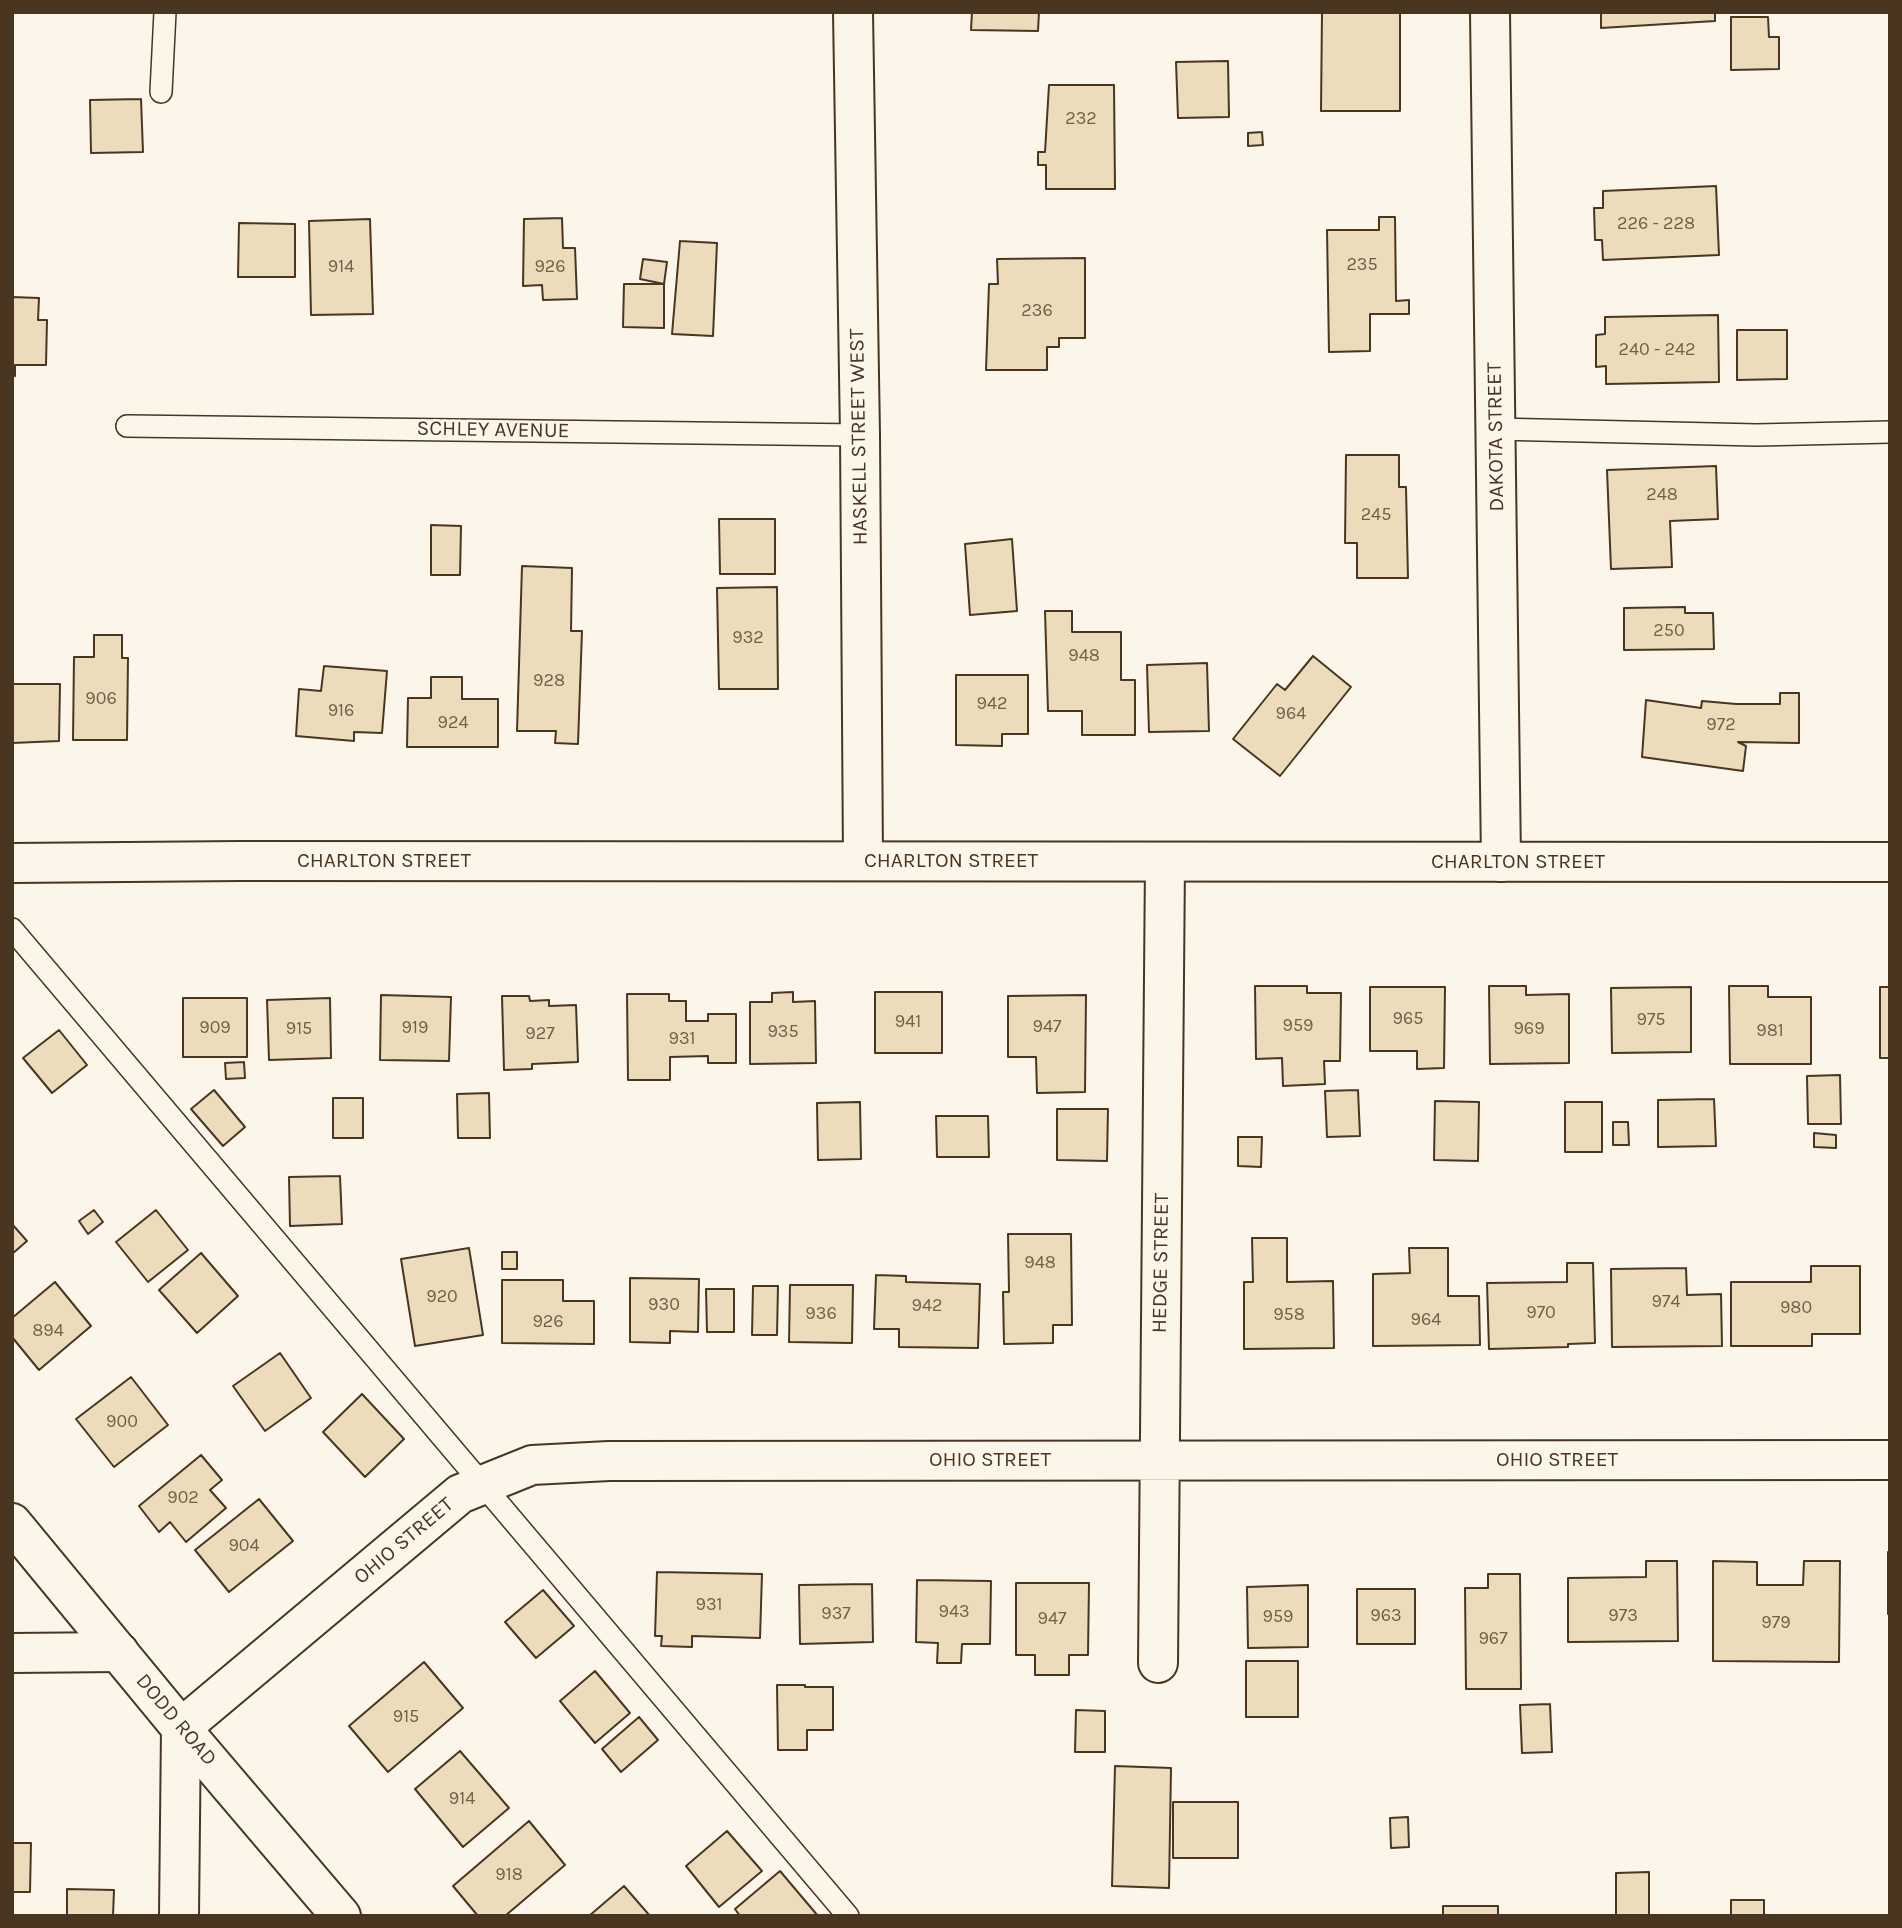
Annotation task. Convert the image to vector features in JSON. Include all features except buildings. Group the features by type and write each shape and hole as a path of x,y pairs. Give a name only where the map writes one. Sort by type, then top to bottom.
{"street":[{"name":"HASKELL STREET WEST","path":"853,12 863,861"},
{"name":"DAKOTA STREET","path":"1490,12 1501,862"},
{"name":"HEDGE STREET","path":"1158,1663 1165,862"},
{"name":"CHARLTON STREET","path":"12,863 1890,862"},
{"name":"OHIO STREET","path":"181,1728 460,1494 532,1465 609,1461 1890,1460"},
{"name":"DODD ROAD","path":"12,1523 341,1916"},
{"path":"12,1653 119,1652"},
{"path":"178,1916 181,1728"}],"lane":[{"path":"161,92 165,12"},
{"name":"SCHLEY AVENUE","path":"127,426 860,435"},
{"path":"1495,429 1757,435 1890,432"},
{"path":"12,929 848,1916"}]}
